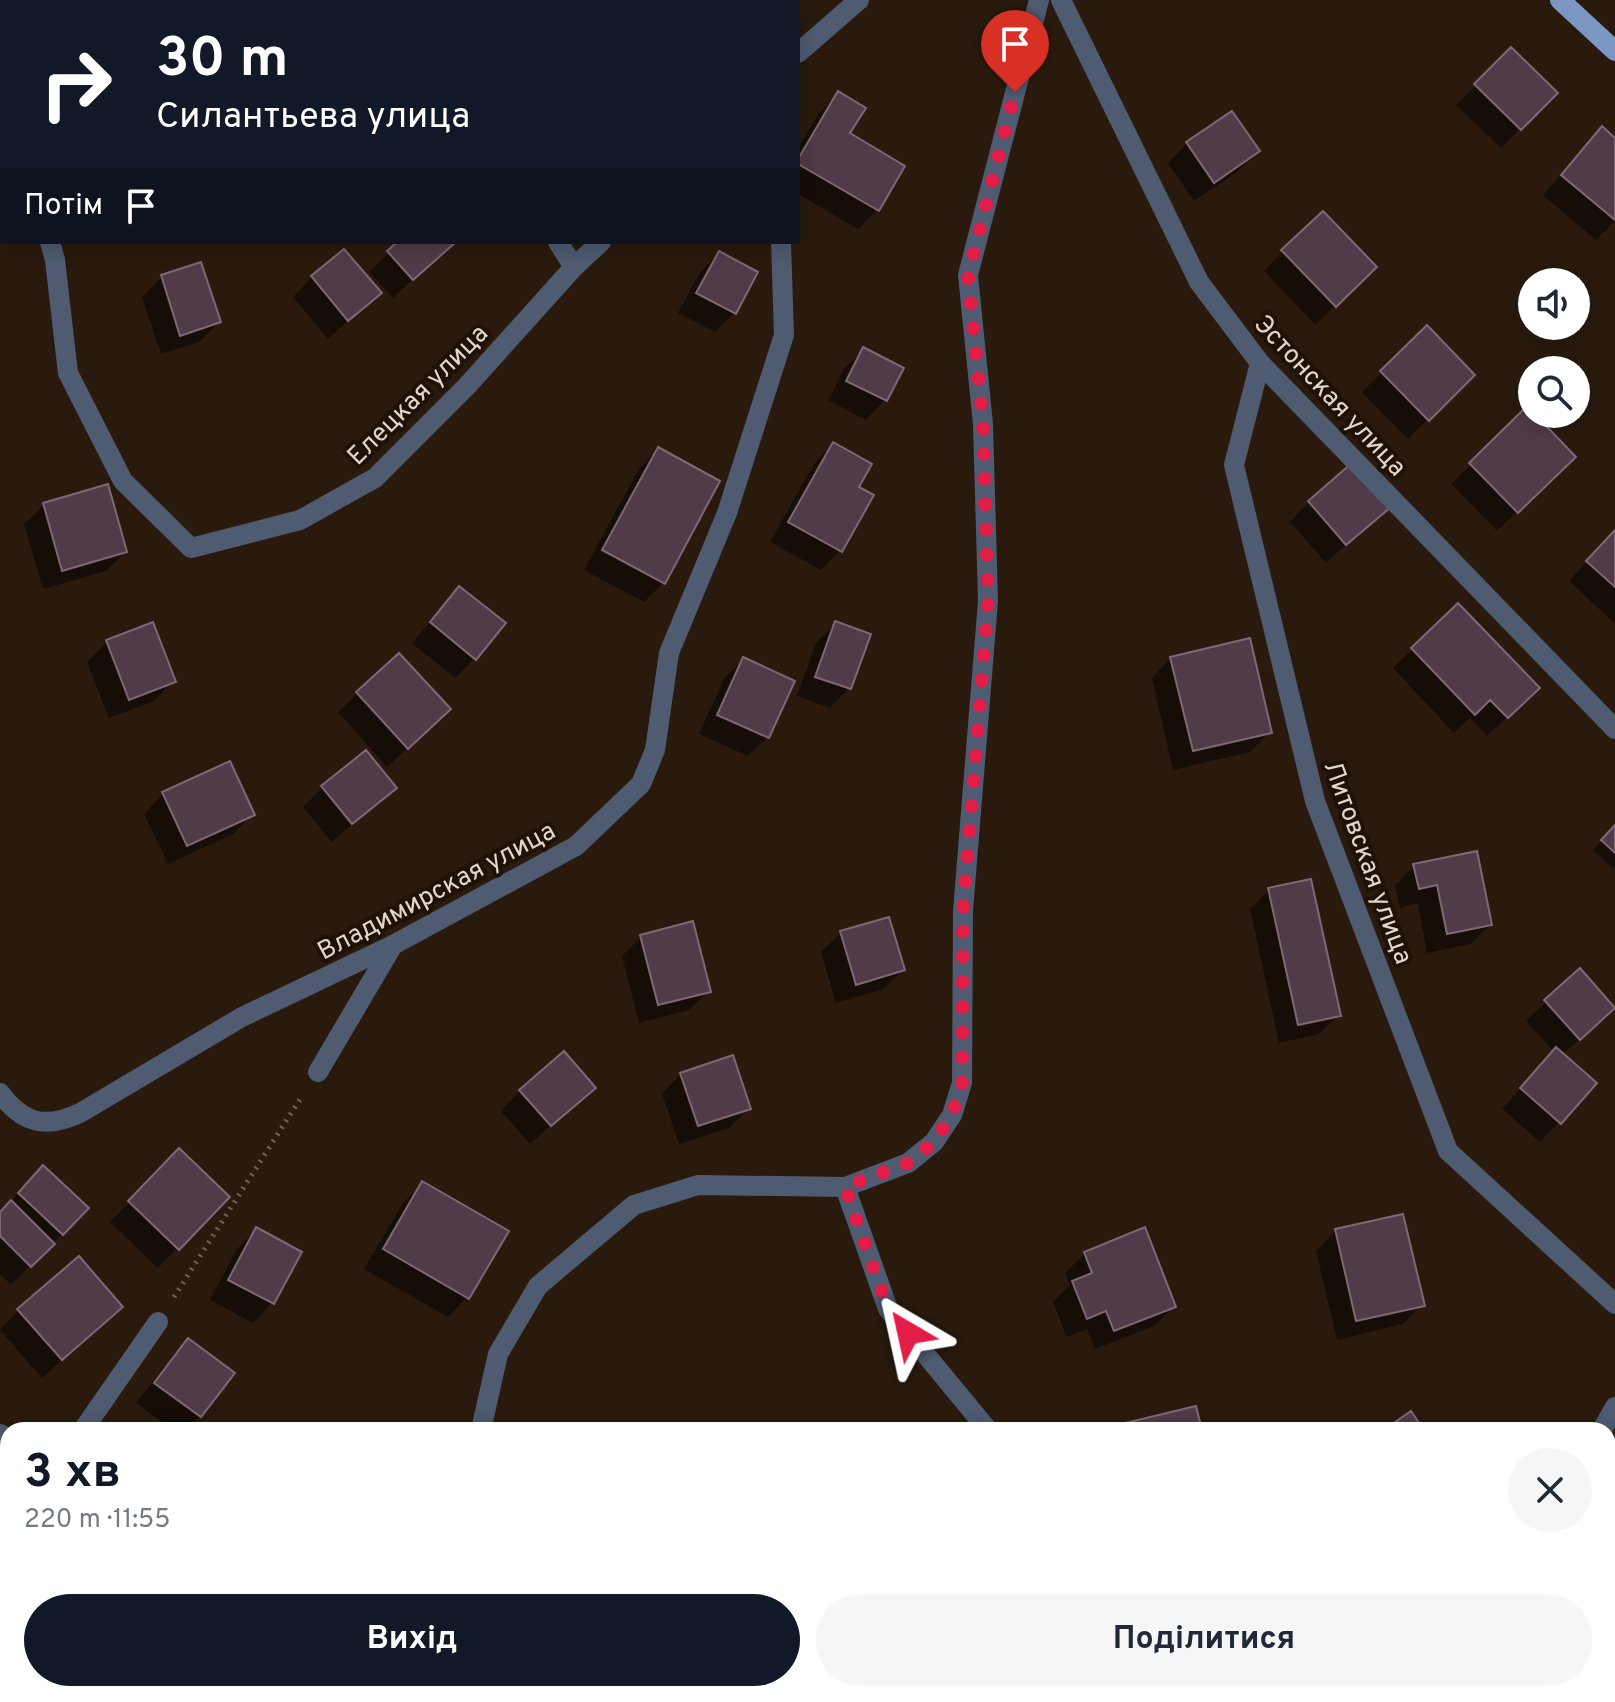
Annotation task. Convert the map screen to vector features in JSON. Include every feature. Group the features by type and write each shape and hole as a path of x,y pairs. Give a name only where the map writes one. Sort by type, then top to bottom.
{"main road":[{"path":"1560,0 1615,51"}],"street":[{"path":"800,51 859,0"},
{"path":"483,1422 498,1354 538,1286 634,1205 698,1185 845,1187 908,1163 934,1142 952,1115 962,1083 963,911 988,601 983,424 968,275 1039,0"},
{"name":"Эстонская улица","path":"1061,0 1199,282 1260,363 1615,729"},
{"name":"Елецкая улица","path":"51,244 68,373 123,481 191,548 300,520 375,478 467,386 574,267 599,244"},
{"path":"559,244 574,267"},
{"name":"Владимирская улица","path":"0,1093 10,1107 26,1118 44,1123 63,1121 80,1113 242,1017 393,945 576,846 641,784 655,750 669,653 727,513 784,335 781,244"},
{"name":"Литовская улица","path":"1260,363 1234,465 1320,816 1448,1151 1615,1304"},
{"path":"318,1072 393,945"},
{"path":"845,1187 888,1309 981,1422"},
{"path":"89,1422 158,1322"}],"path":[{"path":"158,1322 318,1072"}],"building":[{"path":"1511,47 1558,93 1521,130 1474,84"},
{"path":"838,91 866,108 850,133 905,166 879,211 800,165 800,156"},
{"path":"1232,111 1260,151 1214,183 1186,142"},
{"path":"1602,126 1615,138 1615,220 1561,175"},
{"path":"1323,211 1377,267 1336,307 1281,250"},
{"path":"395,244 454,244 413,280 387,251"},
{"path":"344,249 382,293 348,321 311,276"},
{"path":"719,251 758,272 736,314 696,293"},
{"path":"201,262 221,322 180,336 161,275"},
{"path":"1427,325 1475,375 1429,421 1380,371"},
{"path":"863,347 904,368 887,401 846,381"},
{"path":"1518,415 1518,428 1548,428 1576,457 1518,513 1469,463"},
{"path":"833,442 872,464 859,487 874,495 842,552 788,522"},
{"path":"658,447 720,481 665,584 602,550"},
{"path":"1353,462 1391,507 1346,545 1308,501"},
{"path":"108,484 127,552 62,571 43,503"},
{"path":"1615,530 1615,587 1586,561"},
{"path":"459,586 506,623 476,660 430,622"},
{"path":"1458,603 1540,688 1508,718 1490,700 1475,715 1411,648"},
{"path":"835,621 871,634 851,689 815,677"},
{"path":"153,622 176,682 129,700 106,640"},
{"path":"1250,638 1272,733 1193,751 1170,657"},
{"path":"399,653 451,709 408,749 356,692"},
{"path":"743,657 795,681 769,738 717,715"},
{"path":"366,750 397,788 352,824 321,786"},
{"path":"230,761 255,815 187,846 162,792"},
{"path":"1615,825 1615,853 1601,840"},
{"path":"1477,851 1492,925 1447,934 1437,885 1419,889 1413,864"},
{"path":"1311,879 1341,1016 1298,1025 1268,888"},
{"path":"889,917 905,970 856,985 840,931"},
{"path":"693,921 711,992 658,1005 640,935"},
{"path":"1580,968 1615,1008 1580,1040 1544,1000"},
{"path":"1556,1047 1597,1083 1561,1124 1520,1088"},
{"path":"564,1051 596,1088 551,1126 519,1090"},
{"path":"733,1055 751,1109 698,1126 680,1073"},
{"path":"179,1148 230,1197 179,1250 128,1201"},
{"path":"43,1165 89,1208 63,1235 18,1193"},
{"path":"422,1181 509,1231 469,1299 383,1249"},
{"path":"11,1200 55,1244 31,1267 0,1236 0,1212"},
{"path":"1403,1214 1425,1306 1356,1321 1335,1229"},
{"path":"256,1227 302,1252 274,1304 228,1280"},
{"path":"1145,1227 1176,1307 1114,1331 1106,1311 1087,1319 1072,1281 1092,1273 1084,1252"},
{"path":"79,1256 123,1307 62,1360 17,1309"},
{"path":"188,1338 235,1373 201,1417 154,1383"},
{"path":"1196,1406 1200,1422 1129,1422"},
{"path":"1411,1411 1419,1422 1395,1422"}],"route":[{"path":"908,1333 888,1309 845,1187 908,1163 934,1142 952,1115 962,1083 963,911 988,601 983,424 968,275 1015,92"}]}
